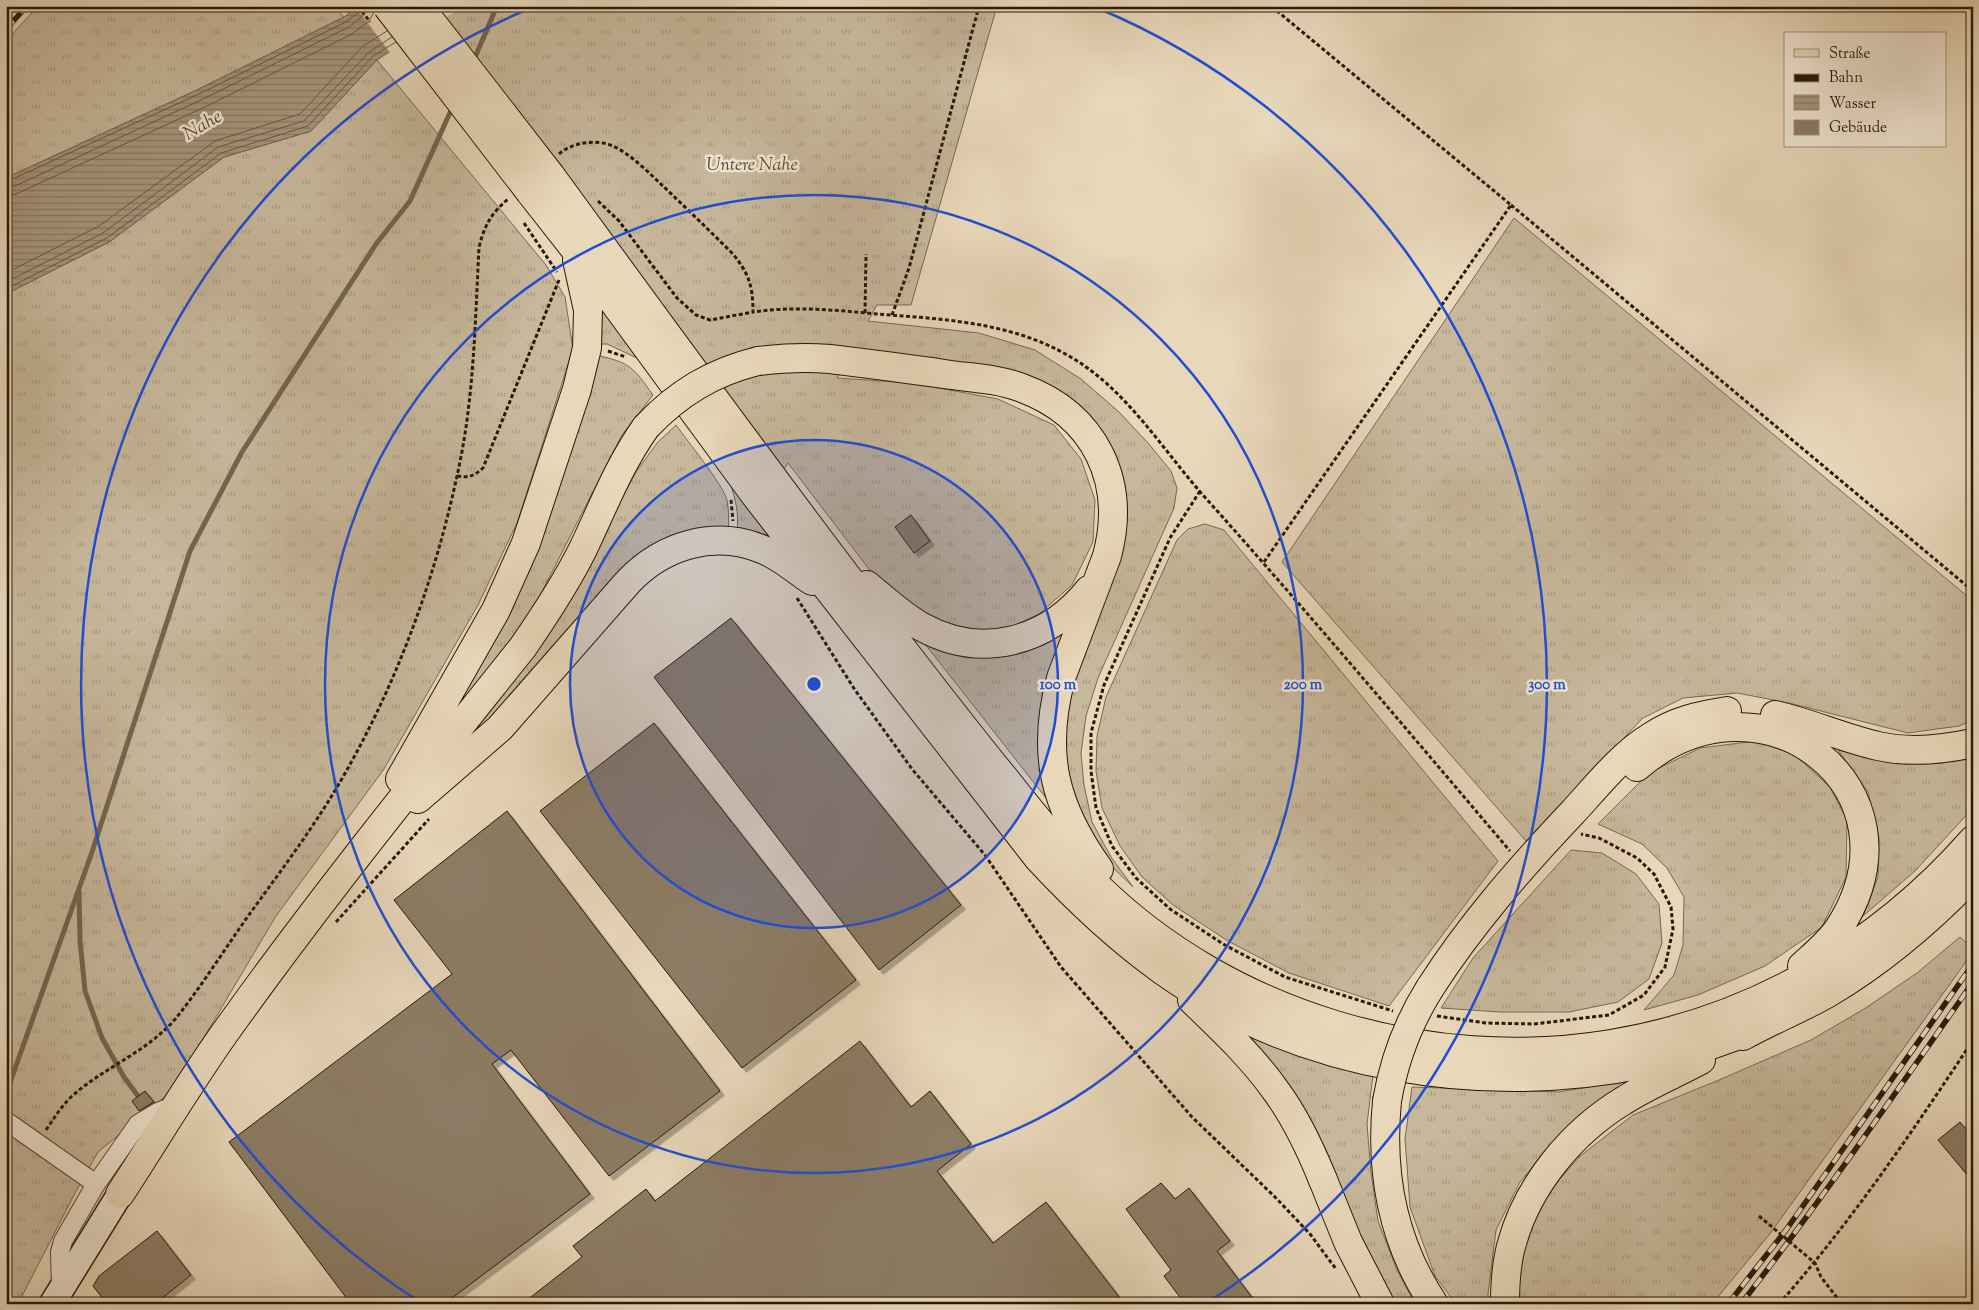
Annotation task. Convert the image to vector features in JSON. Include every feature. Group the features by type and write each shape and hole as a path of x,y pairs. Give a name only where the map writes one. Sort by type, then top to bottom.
{"main road":[{"path":"387,6 538,179 970,736 1053,839 1100,888 1133,917 1163,940 1228,980 1272,1001 1335,1025 1372,1035 1447,1048 1522,1052 1594,1047 1664,1033 1699,1023 1766,998 1826,965 1882,926 1934,881 1973,840"},
{"path":"419,6 538,179 574,248 755,495 833,597 1038,858 1073,896 1109,928 1163,970 1224,1007 1298,1039 1340,1053 1384,1064 1456,1075 1539,1077 1613,1069 1686,1053 1758,1028"},
{"path":"357,855 496,610 526,543 577,389 587,348 588,310 574,248"},
{"path":"108,1189 178,1104 232,1022 357,855 523,647 543,618 583,550 622,466 646,427 671,402 700,383 738,366 758,361 808,357 990,380 1021,387 1050,401 1086,434 1104,462 1113,492 1113,532 1107,556 1061,678 1055,699 1051,740 1053,762 1056,784 1082,846 1133,917"},
{"path":"357,855 500,728 628,582 651,561 665,553 679,547 706,541 733,542 749,545 777,557 833,597"},
{"path":"830,555 907,618 920,626 950,639 982,644 1016,640 1042,630 1066,615 1091,588 1107,556"},
{"path":"1434,1304 1416,1275 1406,1253 1392,1209 1385,1159 1387,1101 1400,1048 1415,1014 1430,988 1491,904 1523,866 1602,780 1651,736 1694,717 1727,711 1778,716 1861,741 1897,749 1935,750 1973,743"},
{"path":"1459,948 1612,790 1637,767 1664,747 1694,733 1729,727 1748,727 1786,735 1800,742 1826,762 1846,787 1859,817 1864,850 1859,884 1854,900 1838,928 1823,947 1766,998"},
{"path":"1505,1304 1507,1269 1512,1243 1519,1223 1539,1184 1565,1150 1589,1126 1623,1101 1828,992 1861,971 1921,926 1973,875"},
{"path":"1163,970 1253,1061 1276,1090 1303,1134 1348,1242 1380,1304"}],"street":[{"path":"8,1122 108,1189 56,1296"}],"path":[{"path":"892,315 909,268 978,6"},
{"path":"1271,6 1973,591"},
{"path":"37,1142 71,1098 130,1057 176,1018 308,832 347,770 374,721 404,653 422,604 457,476 470,396 479,247 484,228 495,210 538,179 564,150 574,145 591,143 612,146 647,171 733,254 744,268 751,282 754,312"},
{"path":"596,200 620,221 677,298 696,315 710,320 779,308 865,312 987,325 1048,344 1070,356 1113,388 1523,866"},
{"path":"1264,562 1511,205"},
{"path":"457,476 468,477 475,475 483,468 560,278 524,221"},
{"path":"865,312 866,254"},
{"path":"1200,491 1170,538 1104,685 1091,733 1091,771 1096,808 1112,846 1136,878 1170,909 1215,939 1286,977 1402,1012"},
{"path":"793,592 855,690 912,769 985,856 1061,967 1192,1117 1276,1198 1310,1234 1339,1273"},
{"path":"1430,1015 1486,1023 1534,1024 1609,1015 1644,995 1665,968 1673,929 1670,907 1654,874 1636,858 1599,838 1573,832"},
{"path":"1779,1304 1815,1263 1927,1110 1973,1040"},
{"path":"1759,1216 1815,1263 1820,1277 1842,1304"}],"green space":[{"path":"38,6 334,6 344,17 199,89 6,178 6,41"},
{"name":"Untere Nahe","path":"430,6 997,6 911,305 877,305 868,321 979,333 1035,350 1081,379 1119,412 1171,471 1177,488 1174,508 1098,678 1086,716 1081,753 1084,785 1092,822 1111,857 1133,887 1103,858 1061,774 1060,728 1088,630 1111,586 1125,536 1126,497 1115,455 1088,415 1001,371 853,348 837,378 912,383 998,399 1054,425 1081,459 1095,500 1093,542 1072,585 1039,614 1002,631 961,631 921,617 875,577 788,463 782,473"},
{"path":"377,60 546,265 565,297 573,349 517,523 478,605 384,769 276,916 172,1091 98,1152 18,1304 6,1304 6,294 109,242 224,157 311,131"},
{"path":"1514,218 1973,601 1973,720 1959,726 1908,733 1789,703 1737,693 1683,698 1643,718 1526,841 1282,562"},
{"path":"588,286 639,359 607,344 597,344"},
{"path":"596,355 617,361 630,368 641,378 653,395 622,435 532,611 495,661 425,746"},
{"path":"676,425 712,473 724,493 728,508 728,532 706,532 543,667 428,780 605,530 636,472 657,443"},
{"path":"730,483 789,556 737,532 738,519"},
{"path":"1205,524 1224,530 1498,861 1389,1006 1289,973 1228,941 1173,905 1142,877 1120,846 1102,808 1096,771 1097,736 1106,697 1177,540 1188,529"},
{"path":"1079,615 1053,807 918,635 946,647"},
{"path":"1756,741 1795,755 1830,787 1847,820 1846,877 1822,927 1765,966 1698,995 1644,1010 1674,975 1683,945 1684,897 1667,868 1642,844 1598,824 1649,773 1700,748"},
{"path":"1838,750 1883,761 1942,763 1973,756 1973,808 1915,871 1863,916 1878,877 1879,839 1868,792"},
{"path":"1571,850 1602,853 1636,874 1659,904 1662,943 1649,979 1618,1002 1569,1012 1500,1012 1441,1008 1473,958"},
{"path":"1960,937 1973,949 1973,952 1769,1235 1712,1304 1515,1304 1522,1242 1545,1196 1579,1157 1633,1115 1811,1040 1864,1009 1917,973"},
{"path":"1229,1024 1280,1048 1326,1065 1373,1075 1367,1124 1371,1173 1378,1221 1397,1270 1415,1304 1391,1304"},
{"path":"1647,1077 1555,1140 1520,1182 1496,1230 1488,1294 1489,1304 1456,1304 1435,1276 1410,1207 1405,1139 1412,1087 1559,1092"}],"water":[{"name":"Nahe","path":"358,6 460,6 377,60 311,131 224,157 109,242 6,294 6,178 199,89 344,17"}],"pier":[{"path":"355,6 451,6 455,12 391,54"}],"building":[{"path":"911,515 930,541 914,553 895,527"},
{"path":"731,618 961,905 879,970 654,677"},
{"path":"654,723 856,980 742,1068 540,811"},
{"path":"507,811 720,1091 609,1176 511,1050 492,1064 590,1194 444,1304 351,1304 229,1142 452,974 394,900"},
{"path":"860,1041 911,1107 930,1091 971,1144 937,1171 993,1243 1046,1202 1120,1298 1112,1304 522,1304 582,1257 573,1246 646,1189 655,1201"},
{"path":"145,1091 154,1102 139,1111 132,1101"},
{"path":"1960,1122 1973,1137 1973,1182 1938,1140"},
{"path":"1161,1183 1175,1199 1189,1188 1230,1241 1217,1251 1257,1304 1185,1304 1164,1276 1171,1270 1126,1209"},
{"path":"157,1231 191,1275 155,1304 107,1304 93,1286 99,1276"}],"waterway":[{"path":"473,62 497,6"},
{"path":"6,1094 92,852 190,551 242,452 376,244 410,201 453,106"},
{"path":"79,892 80,940 85,991 102,1038 124,1077 138,1096"}],"railway":[{"path":"6,15 13,6"},
{"path":"6,29 27,6"},
{"path":"1728,1304 1786,1230 1973,964"},
{"path":"1741,1304 1830,1185 1973,982"}]}
